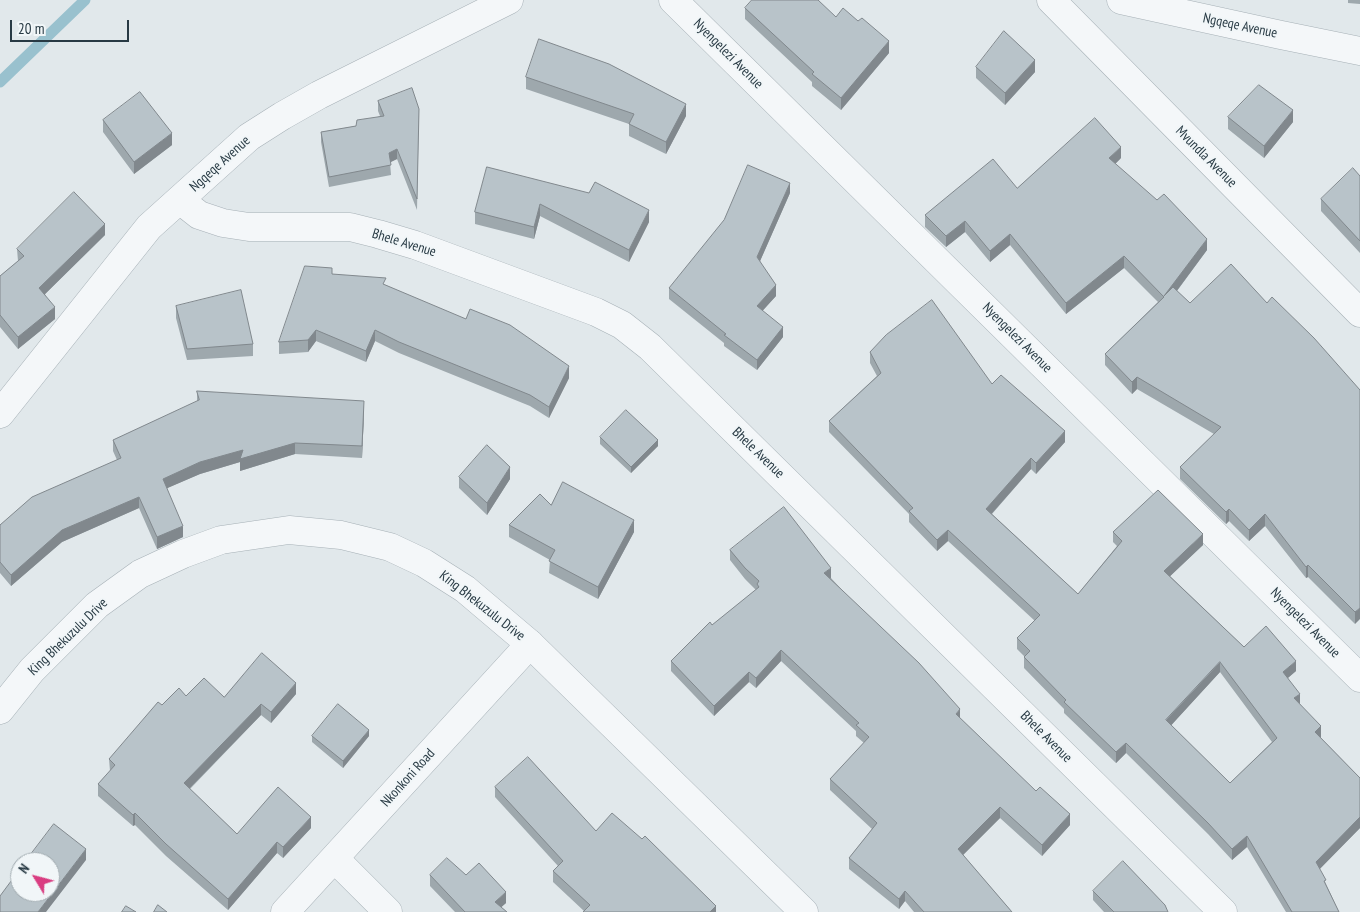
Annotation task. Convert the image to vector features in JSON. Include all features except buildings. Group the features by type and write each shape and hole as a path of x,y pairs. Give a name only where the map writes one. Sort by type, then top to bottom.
{"street":[{"name":"Ngqeqe Avenue","path":"0,414 149,228 249,137 319,95 509,0"},
{"name":"Nyengelezi Avenue","path":"673,0 1360,678"},
{"name":"Mvundla Avenue","path":"1051,0 1360,313"},
{"name":"Ngqeqe Avenue","path":"1121,0 1360,51"},
{"name":"Bhele Avenue","path":"180,200 199,215 223,224 249,227 350,227 378,234 416,245 560,298 596,312 622,325 650,347 678,374 1223,912"},
{"name":"King Bhekuzulu Drive","path":"0,710 32,670 97,605 140,574 184,554 221,540 289,530 341,535 390,547 424,563 465,589 530,644 804,912"},
{"name":"Nkonkoni Road","path":"285,912 530,644"},
{"path":"335,859 388,912"}],"waterway":[{"path":"0,82 85,0"}]}
